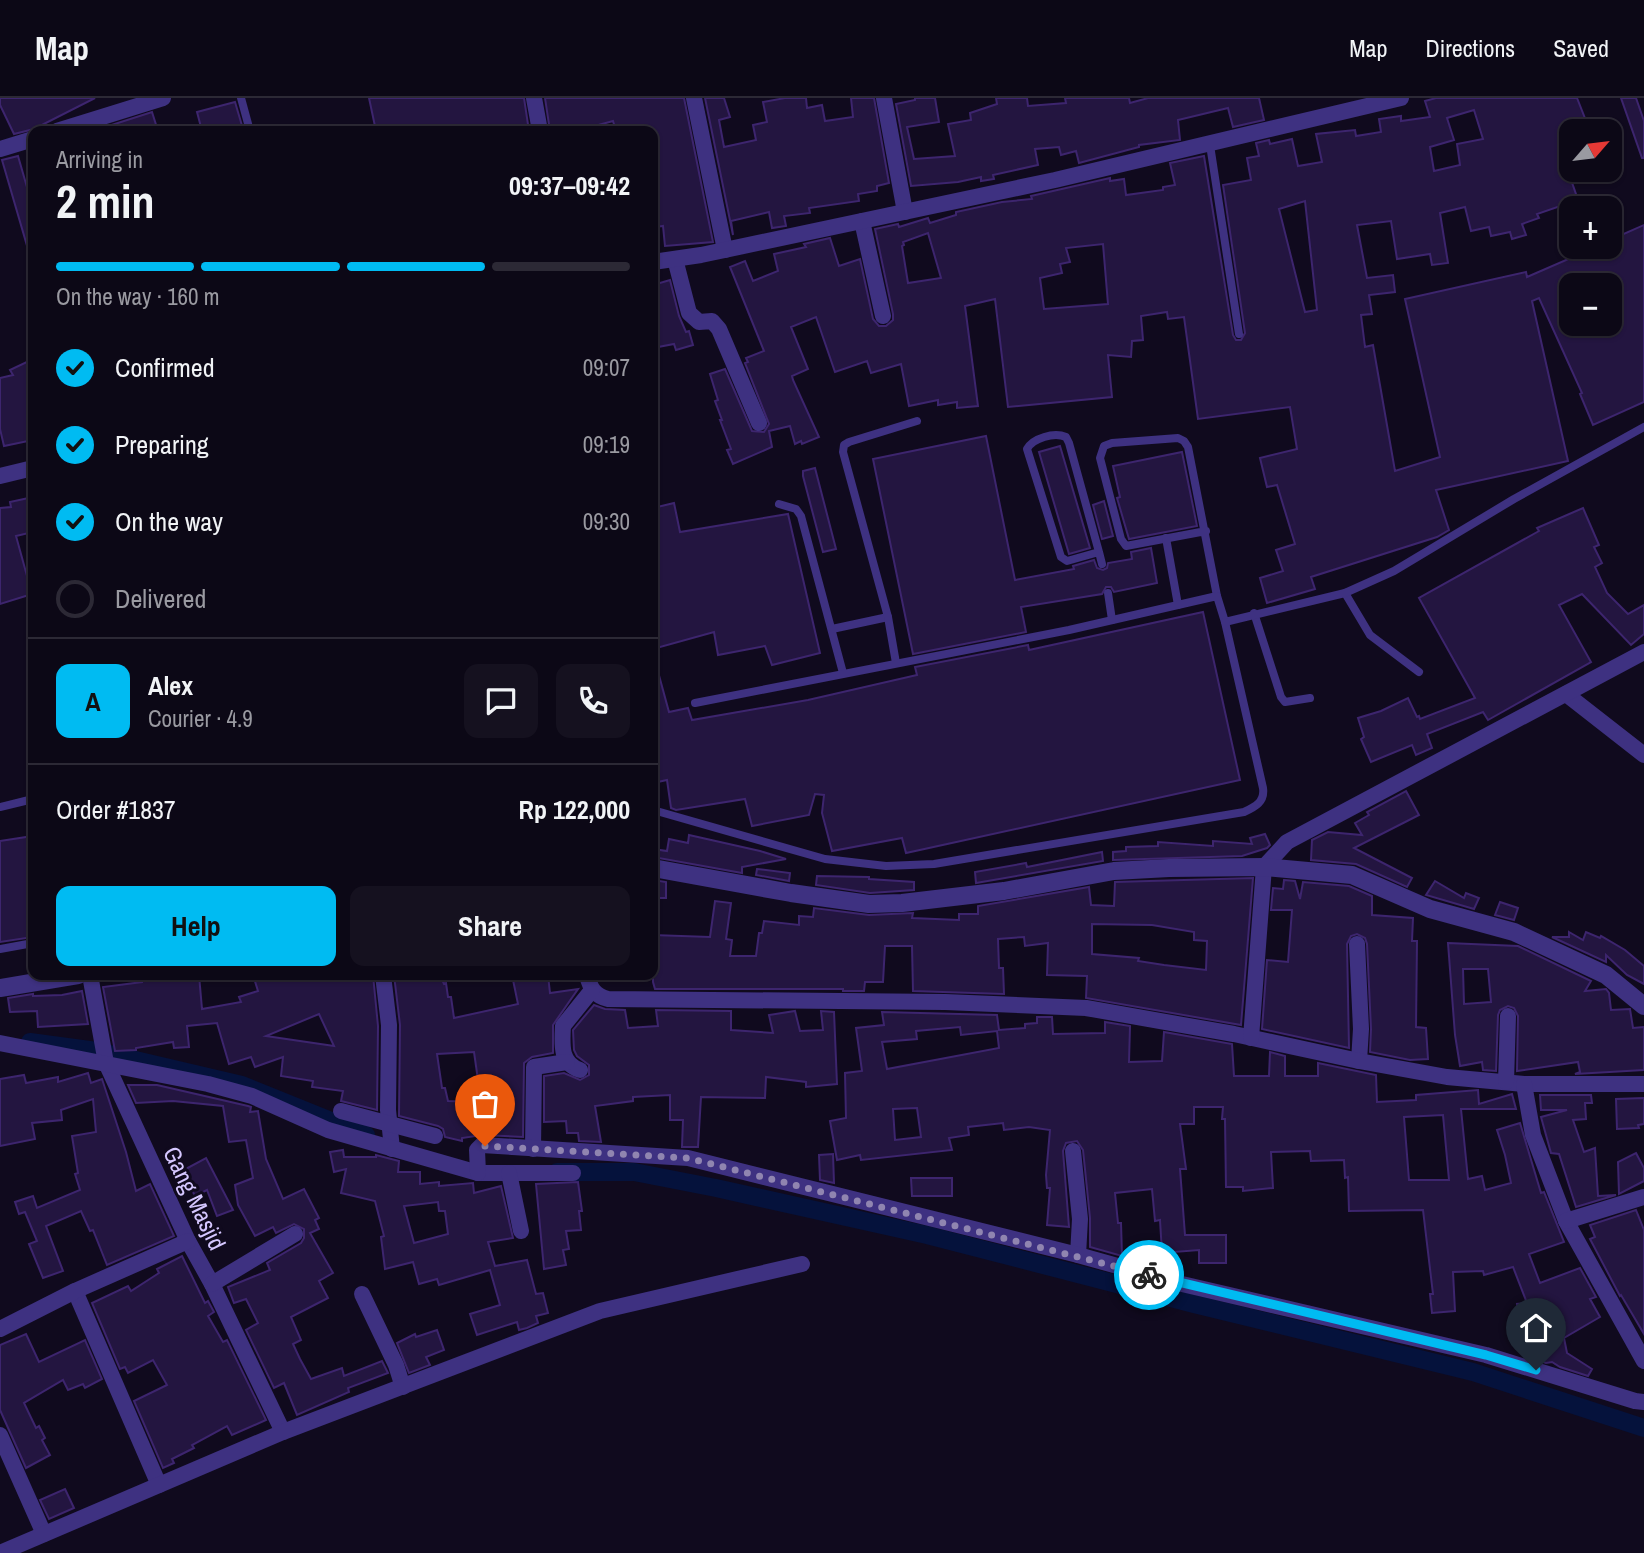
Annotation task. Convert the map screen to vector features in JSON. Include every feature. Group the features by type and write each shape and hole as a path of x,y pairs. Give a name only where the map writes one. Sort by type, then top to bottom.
{"street":[{"path":"73,126 163,98"},
{"path":"534,98 539,126"},
{"path":"694,98 725,250"},
{"path":"884,98 905,212"},
{"path":"658,261 905,212 1209,145 1401,98"},
{"path":"0,149 28,141"},
{"path":"862,221 883,316"},
{"path":"675,259 689,313 699,322 712,321 719,329 759,423"},
{"path":"0,476 28,469"},
{"path":"1251,1038 1264,867 1293,837 1644,652"},
{"path":"1566,694 1644,755"},
{"path":"658,869 869,904 1004,891 1114,871 1264,867 1352,875 1430,909 1514,932 1606,975 1644,1006"},
{"path":"1357,944 1361,1029 1359,1061"},
{"path":"0,988 48,980"},
{"name":"Gang Masjid","path":"91,980 105,1061 188,1241 212,1284 283,1432"},
{"path":"384,980 389,1025 391,1133"},
{"path":"533,1149 534,1067 573,1066 564,1053 563,1026 589,982 600,997 608,999 945,1002 1086,1008 1447,1077 1524,1084 1644,1084"},
{"path":"1506,1082 1508,1016"},
{"path":"0,1044 105,1061 252,1096 328,1130 435,1136"},
{"path":"1524,1084 1533,1135 1566,1221 1644,1361"},
{"path":"341,1111 477,1171 573,1173"},
{"path":"477,1171 477,1150 482,1145 688,1158 1078,1255 1182,1284 1486,1355 1644,1402"},
{"path":"1073,1151 1080,1219 1078,1255"},
{"path":"509,1173 521,1231"},
{"path":"1566,1221 1644,1197"},
{"path":"212,1284 295,1234"},
{"path":"0,1329 75,1291 188,1241"},
{"path":"0,1553 283,1432 600,1311 802,1264"},
{"path":"75,1291 159,1485"},
{"path":"362,1294 403,1387"},
{"path":"0,1436 44,1534"}],"lane":[{"path":"241,98 249,126"},
{"path":"1209,145 1239,334"},
{"path":"896,663 888,617 843,452 844,445 849,442 917,421"},
{"path":"1225,622 1345,593 1394,572 1514,499 1644,427"},
{"path":"1099,552 1068,561 1061,557 1027,449 1035,440 1060,435 1066,438 1099,552 1102,564"},
{"path":"658,811 825,859 886,866 934,864 1244,812 1257,806 1264,789 1217,596 1206,531 1188,447 1178,438 1112,443 1104,446 1100,458 1126,546 1206,531"},
{"path":"779,503 796,509 801,516 843,673"},
{"path":"1167,538 1178,605"},
{"path":"1108,593 1112,620"},
{"path":"1345,593 1370,635 1419,671"},
{"path":"695,703 1112,620 1217,596"},
{"path":"1254,613 1281,697 1290,703 1310,698"},
{"path":"832,629 888,617"},
{"path":"0,807 28,800"},
{"path":"0,949 28,944"}],"building":[{"path":"0,98 95,98 40,126 28,126 28,130 14,134 0,105"},
{"path":"369,98 524,98 528,126 375,126"},
{"path":"545,98 684,98 713,242 665,246 663,226 658,227 658,126 614,126 613,121 595,126 549,126"},
{"path":"705,98 724,98 730,117 719,120 724,147 756,140 753,125 767,122 763,102 806,98 807,108 822,105 825,121 853,117 851,98 874,98 889,183 877,186 877,191 858,194 859,201 809,208 810,213 784,216 786,226 772,228 769,212 731,221 733,235"},
{"path":"915,98 935,98 939,122 907,127 914,159 955,156 948,124 971,120 970,113 997,104 996,98 1027,98 1028,106 1066,103 1065,98 1129,98 1130,103 1148,98 1259,98 1264,120 1233,127 1228,108 1178,120 1180,140 1139,145 1079,163 1076,151 1061,155 1059,147 1035,149 1038,165 993,175 994,179 981,181 981,177 911,186 896,104"},
{"path":"1436,98 1577,98 1585,119 1559,119 1559,182 1572,182 1577,196 1559,196 1559,206 1537,214 1539,218 1522,224 1526,235 1512,239 1510,232 1491,236 1489,227 1471,231 1465,207 1440,213 1448,263 1432,265 1430,254 1397,259 1391,221 1357,225 1367,278 1393,275 1395,292 1369,295 1372,314 1361,315 1365,347 1373,345 1395,471 1440,457 1405,299 1526,272 1527,277 1568,259 1622,259 1622,235 1644,225 1644,402 1593,425 1580,394 1582,393 1539,298 1532,301 1568,461 1436,490 1449,530 1437,537 1311,577 1315,589 1267,603 1260,578 1283,571 1276,550 1295,544 1277,485 1267,487 1260,458 1297,449 1290,407 1198,419 1184,317 1168,319 1167,312 1141,316 1143,340 1132,341 1131,357 1108,355 1112,397 1008,407 995,299 965,306 978,406 957,408 957,402 938,405 938,400 909,406 901,364 871,373 867,361 835,372 816,317 791,327 808,369 792,376 819,437 795,444 790,426 769,431 772,447 733,464 727,450 731,449 720,420 715,401 718,400 710,374 725,369 752,431 764,432 769,424 745,363 748,362 746,358 764,351 730,267 745,261 753,281 778,271 774,254 830,238 839,266 860,259 873,319 879,326 886,326 893,320 893,314 875,229 898,224 899,227 928,218 930,223 956,215 956,212 1002,202 1032,199 1031,196 1110,178 1110,181 1124,179 1126,195 1163,190 1163,187 1175,185 1170,163 1204,156 1233,335 1236,340 1241,340 1245,333 1223,185 1251,180 1247,158 1259,156 1256,143 1269,140 1270,144 1292,139 1298,166 1322,162 1316,134 1355,130 1356,136 1381,132 1379,119 1401,116 1401,121 1430,117 1425,101","holes":["1474,110 1483,139 1457,144 1460,165 1434,171 1430,147 1454,140 1447,118","1305,201 1317,310 1305,312 1279,209","928,233 941,278 908,283 903,242","1103,244 1108,304 1044,309 1040,278 1062,273 1060,264 1070,262 1066,248"]},
{"path":"1621,98 1636,98 1644,121 1644,158 1642,158"},
{"path":"235,102 242,126 201,126 197,112"},
{"path":"152,112 156,126 108,126"},
{"path":"18,156 28,191 28,249 2,160"},
{"path":"670,280 679,316 686,332 689,331 693,345 676,350 674,344 658,347 658,284"},
{"path":"28,361 28,441 4,446 0,429 0,378 13,375 10,370"},
{"path":"986,436 1015,580 1074,569 1073,566 1094,560 1097,568 1103,570 1108,563 1132,559 1131,552 1151,548 1157,583 1114,592 1111,587 1106,587 1102,594 1021,607 1026,632 913,654 873,459"},
{"path":"1060,446 1090,548 1069,554 1039,452"},
{"path":"1182,452 1197,526 1129,539 1117,498 1120,497 1113,466"},
{"path":"815,468 836,549 823,552 803,476 803,471"},
{"path":"28,498 28,533 16,536 28,580 28,595 0,604 0,508 11,507 10,502"},
{"path":"1104,501 1113,536 1102,539 1093,505"},
{"path":"674,503 680,532 788,514 820,653 772,665 765,646 718,655 714,632 658,648 658,507"},
{"path":"1583,508 1599,545 1594,547 1602,563 1595,567 1607,593 1628,614 1644,605 1644,634 1631,645 1582,594 1559,605 1591,662 1488,720 1483,712 1427,734 1432,748 1416,755 1412,745 1371,762 1361,739 1364,737 1358,718 1408,698 1420,719 1475,698 1419,598 1539,531 1537,528"},
{"path":"1203,612 1240,780 906,853 902,838 832,851 822,813 824,795 815,794 809,815 752,826 745,799 676,810 671,808 667,780 658,782 658,672 669,712 688,708 692,720 808,700 917,675 915,667 1028,645 1029,650"},
{"path":"1406,791 1419,815 1354,848 1412,878 1407,887 1356,864 1311,860 1312,840 1328,832 1362,835 1355,823 1369,815 1367,812"},
{"path":"1265,834 1270,845 1267,848 1242,856 1113,860 1113,852 1126,851 1126,847 1158,846 1158,842 1213,846 1213,841 1252,844 1250,838"},
{"path":"689,835 786,859 742,867 742,873 658,858 658,850 667,851 669,839 688,843"},
{"path":"28,837 28,938 0,942 0,841"},
{"path":"1102,852 1103,861 976,883 975,872 1026,863 1027,867"},
{"path":"757,869 790,873 789,881 756,875"},
{"path":"817,876 869,877 914,882 914,890 870,893 816,885"},
{"path":"1253,878 1241,1025 1086,998 1087,976 1047,975 1048,943 1025,946 1024,937 998,939 999,968 1003,968 1004,994 913,991 912,946 885,946 883,982 865,982 864,991 655,989 653,982 658,980 658,935 710,937 715,901 731,903 726,939 732,940 730,956 756,956 759,933 762,933 764,921 799,925 799,916 813,917 814,908 869,915 913,913 912,918 959,920 959,914 978,914 978,906 1089,887 1091,905 1114,906 1115,882","holes":["1092,924 1152,925 1194,932 1194,940 1207,941 1206,970 1138,961 1139,958 1092,954"]},
{"path":"1284,880 1295,881 1300,899 1303,882 1349,886 1372,896 1372,915 1413,918 1412,941 1417,941 1416,1027 1426,1028 1428,1059 1410,1060 1370,1052 1367,944 1365,938 1357,934 1351,936 1347,944 1349,1048 1262,1029 1267,960 1288,962 1292,910 1271,910 1273,888 1283,889"},
{"path":"658,881 666,882 666,898 658,898"},
{"path":"1435,881 1464,898 1466,893 1479,898 1474,909 1426,895"},
{"path":"1500,902 1518,908 1514,920 1495,915"},
{"path":"1569,932 1583,940 1586,932 1600,938 1601,936 1625,950 1644,966 1644,984 1627,975 1606,955 1606,962 1552,937 1569,937"},
{"path":"1448,943 1518,946 1591,981 1585,991 1606,989 1611,1010 1630,1009 1633,1028 1644,1027 1644,1070 1575,1074 1580,1072 1578,1062 1517,1071 1518,1016 1514,1008 1508,1006 1500,1010 1498,1015 1496,1071 1483,1070 1482,1062 1460,1066","holes":["1463,969 1488,969 1491,1002 1464,1004"]},
{"path":"199,980 202,1009 241,1002 239,997 258,991 255,980 373,980 378,1026 377,1110 341,1101 343,1091 312,1087 313,1081 281,1076 283,1057 255,1067 251,1057 229,1064 217,1023 187,1026 189,1047 174,1048 173,1042 136,1050 115,1051 103,987 142,982","holes":["319,1014 334,1046 266,1036"]},
{"path":"395,980 442,980 446,983 448,997 451,997 454,1018 518,1004 513,980 549,980 550,993 578,989 553,1025 553,1053 532,1057 524,1063 523,1137 482,1135 462,1138 462,1141 445,1137 443,1129 438,1126 399,1116 400,1025","holes":["474,1052 478,1102 448,1101 445,1088 442,1088 437,1054"]},
{"path":"82,991 88,1024 38,1027 37,1011 10,1012 8,998"},
{"path":"594,1005 605,1009 625,1010 628,1028 658,1026 656,1010 731,1011 731,1030 773,1033 769,1015 795,1011 800,1031 823,1030 821,1011 834,1012 837,1084 806,1087 806,1082 766,1077 765,1098 701,1097 698,1147 682,1147 683,1120 670,1120 670,1095 633,1097 633,1101 595,1106 601,1142 579,1141 578,1133 567,1133 566,1121 544,1122 544,1076 564,1073 580,1080 589,1075 589,1065 577,1056 574,1050 573,1030"},
{"path":"882,1012 997,1015 999,1030 1025,1028 1025,1024 1037,1023 1037,1017 1052,1017 1053,1034 1105,1033 1105,1022 1130,1026 1129,1062 1162,1061 1164,1032 1232,1044 1234,1076 1269,1076 1270,1052 1285,1056 1285,1076 1318,1076 1318,1063 1376,1075 1377,1102 1416,1100 1416,1095 1478,1090 1479,1104 1512,1094 1516,1109 1461,1109 1468,1179 1482,1176 1485,1190 1511,1183 1497,1130 1520,1123 1541,1193 1544,1192 1564,1242 1529,1254 1540,1283 1580,1268 1596,1297 1590,1299 1600,1317 1564,1338 1567,1353 1592,1369 1588,1376 1552,1362 1546,1363 1526,1356 1517,1304 1527,1303 1513,1267 1484,1275 1483,1271 1453,1272 1455,1311 1432,1313 1430,1294 1433,1294 1423,1210 1349,1211 1348,1177 1345,1178 1344,1160 1311,1161 1310,1151 1271,1152 1273,1188 1243,1191 1243,1187 1226,1187 1223,1107 1194,1107 1194,1124 1180,1124 1186,1169 1180,1169 1185,1235 1226,1235 1226,1263 1199,1263 1199,1250 1162,1253 1160,1220 1155,1221 1152,1189 1115,1193 1118,1223 1121,1223 1122,1256 1090,1247 1083,1150 1077,1141 1066,1143 1063,1151 1069,1227 1047,1225 1050,1188 1047,1188 1046,1175 1050,1130 1029,1127 1004,1130 1003,1123 968,1127 969,1135 949,1138 952,1150 861,1160 860,1155 837,1160 830,1121 846,1118 845,1073 862,1071 856,1028 884,1025","holes":["960,1027 961,1035 997,1031 999,1048 887,1069 882,1042 917,1039 916,1031","917,1108 921,1137 895,1140 893,1109","1443,1115 1449,1180 1409,1180 1404,1117"]},
{"path":"88,1073 91,1083 102,1079 136,1191 150,1184 174,1236 107,1265 93,1230 90,1231 81,1211 46,1226 63,1271 43,1278 29,1244 37,1241 25,1212 19,1214 15,1202 33,1196 37,1208 80,1190 75,1174 78,1173 72,1136 96,1132 93,1099 61,1110 62,1120 32,1123 35,1139 0,1146 0,1079 24,1075 26,1083 58,1077 58,1082"},
{"path":"128,1085 157,1085 248,1106 251,1107 250,1112 258,1111 266,1159 283,1199 304,1189 319,1218 315,1220 319,1229 310,1233 333,1273 319,1281 328,1298 291,1317 301,1340 293,1344 300,1359 311,1379 342,1368 344,1376 382,1361 388,1373 348,1388 349,1392 297,1415 284,1383 274,1388 246,1330 258,1323 246,1299 234,1303 228,1287 270,1270 267,1263 301,1243 304,1229 294,1224 276,1233 273,1227 255,1236 238,1205 235,1185 253,1178 246,1140 229,1142 223,1106 173,1101 136,1103"},
{"path":"1540,1095 1591,1095 1592,1103 1585,1103 1586,1119 1573,1120 1584,1152 1595,1148 1598,1196 1616,1195 1576,1207 1559,1154 1551,1153 1541,1117 1567,1110 1541,1110"},
{"path":"1644,1098 1644,1124 1638,1125 1639,1128 1617,1129 1616,1099"},
{"path":"343,1150 344,1157 376,1155 399,1161 398,1172 420,1172 420,1184 439,1182 439,1186 473,1183 474,1193 501,1186 513,1238 488,1242 495,1266 527,1260 536,1294 543,1293 548,1313 536,1316 538,1323 527,1328 519,1330 517,1322 477,1335 470,1314 500,1305 490,1270 439,1285 437,1279 419,1284 413,1262 385,1269 381,1237 384,1236 375,1201 341,1193 346,1169 334,1172 330,1152","holes":["438,1202 439,1211 445,1211 448,1234 414,1243 404,1206"]},
{"path":"1636,1153 1644,1168 1644,1181 1619,1194 1618,1162"},
{"path":"833,1154 834,1183 820,1180 819,1155"},
{"path":"206,1158 233,1210 217,1216 207,1190 195,1196 182,1171"},
{"path":"911,1178 952,1178 952,1196 912,1196"},
{"path":"578,1182 582,1211 579,1211 581,1230 566,1231 569,1249 563,1250 566,1265 544,1269 536,1184"},
{"path":"1636,1210 1644,1230 1644,1334 1590,1239 1595,1237 1590,1225"},
{"path":"182,1256 205,1303 208,1301 214,1312 208,1316 223,1342 227,1340 266,1420 232,1435 227,1426 192,1445 194,1448 172,1459 174,1463 163,1468 134,1401 167,1385 153,1360 128,1373 125,1367 120,1369 92,1303 128,1286 131,1291 159,1273 157,1269"},
{"path":"437,1330 444,1350 426,1357 430,1365 409,1373 397,1343 415,1334 416,1337"},
{"path":"26,1334 39,1362 85,1340 102,1379 85,1388 83,1384 68,1390 63,1380 24,1403 36,1428 39,1426 45,1438 42,1440 50,1455 26,1468 0,1410 0,1345"},
{"path":"65,1489 74,1508 49,1519 40,1500"}],"waterway":[{"path":"30,1042 97,1051 242,1085 366,1135"},
{"path":"557,1172 634,1172 927,1235 1473,1372 1644,1428"}],"way so far":[{"path":"485,1146 688,1158 1149,1275"}],"route":[{"path":"1149,1275 1486,1355 1536,1370"}]}
